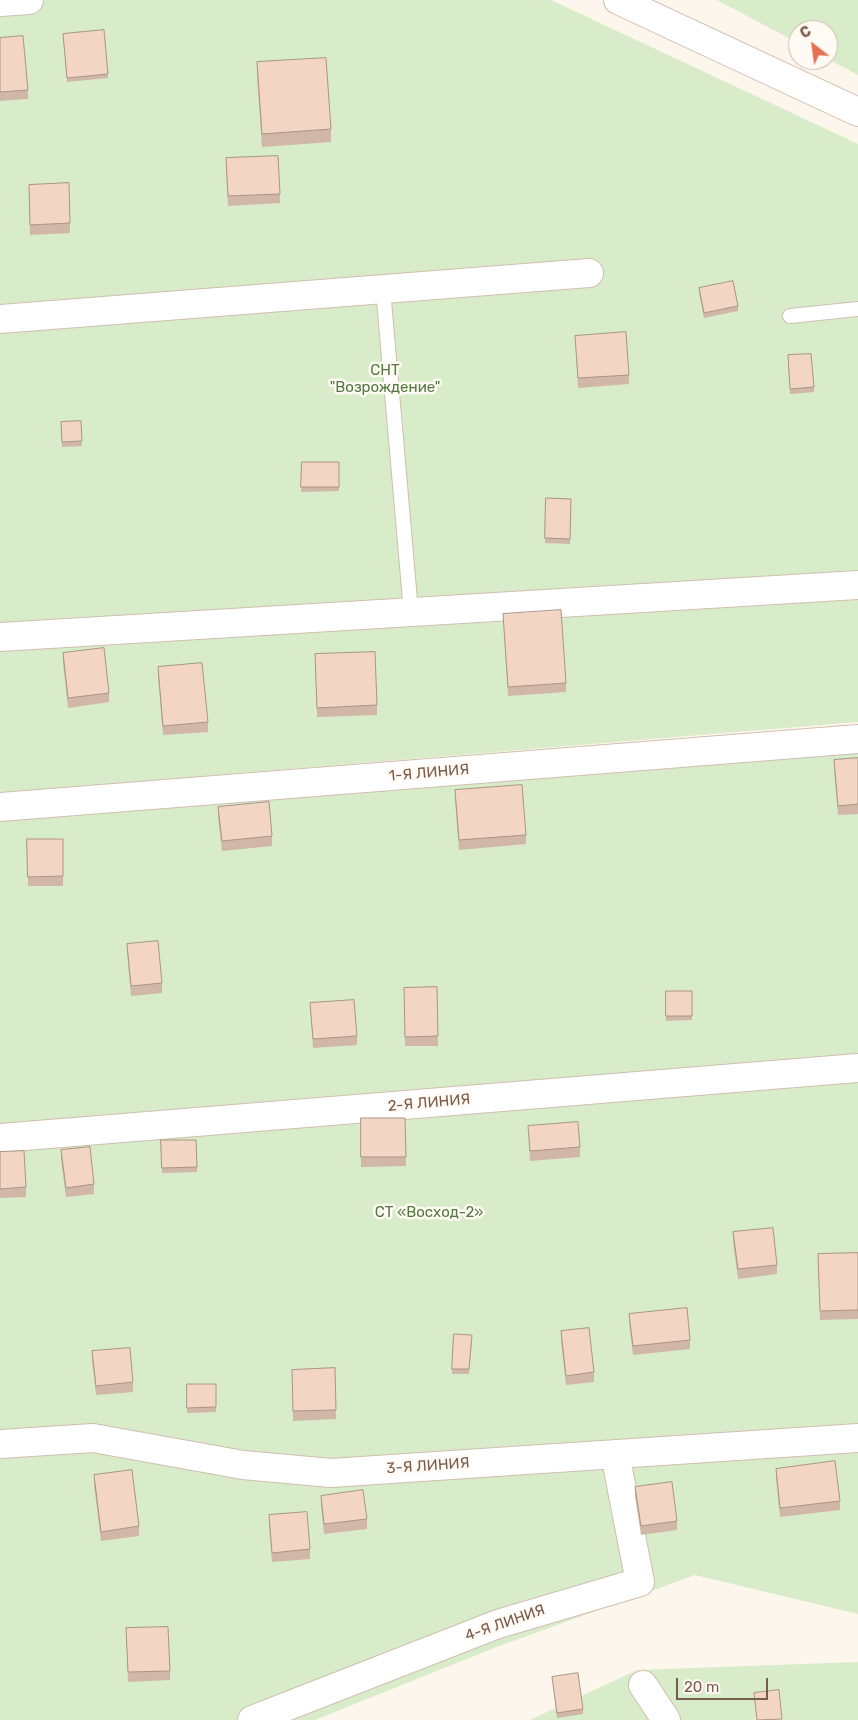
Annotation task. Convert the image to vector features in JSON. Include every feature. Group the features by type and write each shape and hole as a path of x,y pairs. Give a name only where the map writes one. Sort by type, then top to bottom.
{"street":[{"path":"0,2 29,0"},
{"path":"618,0 858,112"},
{"path":"0,319 589,273"},
{"path":"0,637 858,585"},
{"name":"1-Я ЛИНИЯ","path":"0,807 858,739"},
{"name":"2-Я ЛИНИЯ","path":"0,1138 858,1068"},
{"name":"3-Я ЛИНИЯ","path":"0,1444 93,1438 243,1465 331,1473 858,1438"},
{"name":"4-Я ЛИНИЯ","path":"252,1720 498,1624 640,1582 615,1454"},
{"path":"643,1685 666,1720"}],"lane":[{"path":"383,289 411,612"},
{"path":"790,316 858,308"}],"green space":[{"name":"СНТ \"Возрождение\"","path":"0,0 551,0 858,144 858,722 0,793"},
{"path":"717,0 858,0 858,75 838,64 838,20 788,20 788,38"},
{"name":"СТ «Восход-2»","path":"858,741 858,1614 695,1575 494,1648 315,1720 0,1720 0,814"},
{"path":"858,1662 858,1720 530,1720 637,1670"}],"building":[{"path":"104,30 108,74 67,78 63,34"},
{"path":"23,36 28,90 0,92 0,38"},
{"path":"326,58 331,129 262,134 257,62"},
{"path":"278,156 280,194 228,196 226,158"},
{"path":"69,183 70,223 30,225 29,185"},
{"path":"733,281 738,306 704,313 699,288"},
{"path":"626,332 629,375 578,378 575,336"},
{"path":"811,354 814,387 790,389 788,355"},
{"path":"81,421 82,441 62,442 61,422"},
{"path":"302,462 339,462 339,487 301,487"},
{"path":"546,498 571,499 570,539 545,538"},
{"path":"561,610 566,683 508,687 503,614"},
{"path":"104,648 109,693 68,698 63,653"},
{"path":"375,652 377,705 317,708 315,654"},
{"path":"202,663 208,722 163,726 158,667"},
{"path":"858,758 858,804 838,806 834,760"},
{"path":"522,785 526,835 459,840 455,790"},
{"path":"269,802 272,836 222,841 218,807"},
{"path":"27,839 63,839 63,876 28,877"},
{"path":"158,941 162,983 131,986 127,944"},
{"path":"437,987 438,1036 405,1037 404,988"},
{"path":"666,991 692,991 692,1016 666,1016"},
{"path":"354,1000 357,1036 313,1039 310,1003"},
{"path":"361,1118 405,1118 406,1157 361,1157"},
{"path":"578,1122 580,1147 530,1151 528,1126"},
{"path":"161,1140 196,1140 197,1167 162,1168"},
{"path":"90,1147 94,1184 66,1188 61,1150"},
{"path":"24,1151 26,1187 0,1189 0,1152"},
{"path":"773,1228 777,1265 738,1269 733,1232"},
{"path":"858,1253 858,1310 820,1311 818,1254"},
{"path":"687,1308 690,1340 633,1346 629,1314"},
{"path":"589,1328 594,1372 566,1376 561,1331"},
{"path":"454,1334 472,1335 469,1369 452,1369"},
{"path":"130,1348 133,1382 96,1386 92,1351"},
{"path":"335,1368 336,1410 293,1411 292,1370"},
{"path":"187,1384 216,1384 216,1407 187,1408"},
{"path":"835,1461 840,1501 780,1508 776,1469"},
{"path":"132,1470 139,1526 101,1532 94,1475"},
{"path":"672,1482 677,1521 641,1526 635,1487"},
{"path":"363,1490 367,1519 324,1524 321,1496"},
{"path":"307,1512 310,1549 272,1553 269,1515"},
{"path":"168,1627 170,1671 128,1672 126,1628"},
{"path":"578,1673 583,1709 557,1713 552,1677"},
{"path":"779,1690 782,1719 757,1720 754,1693"}]}
